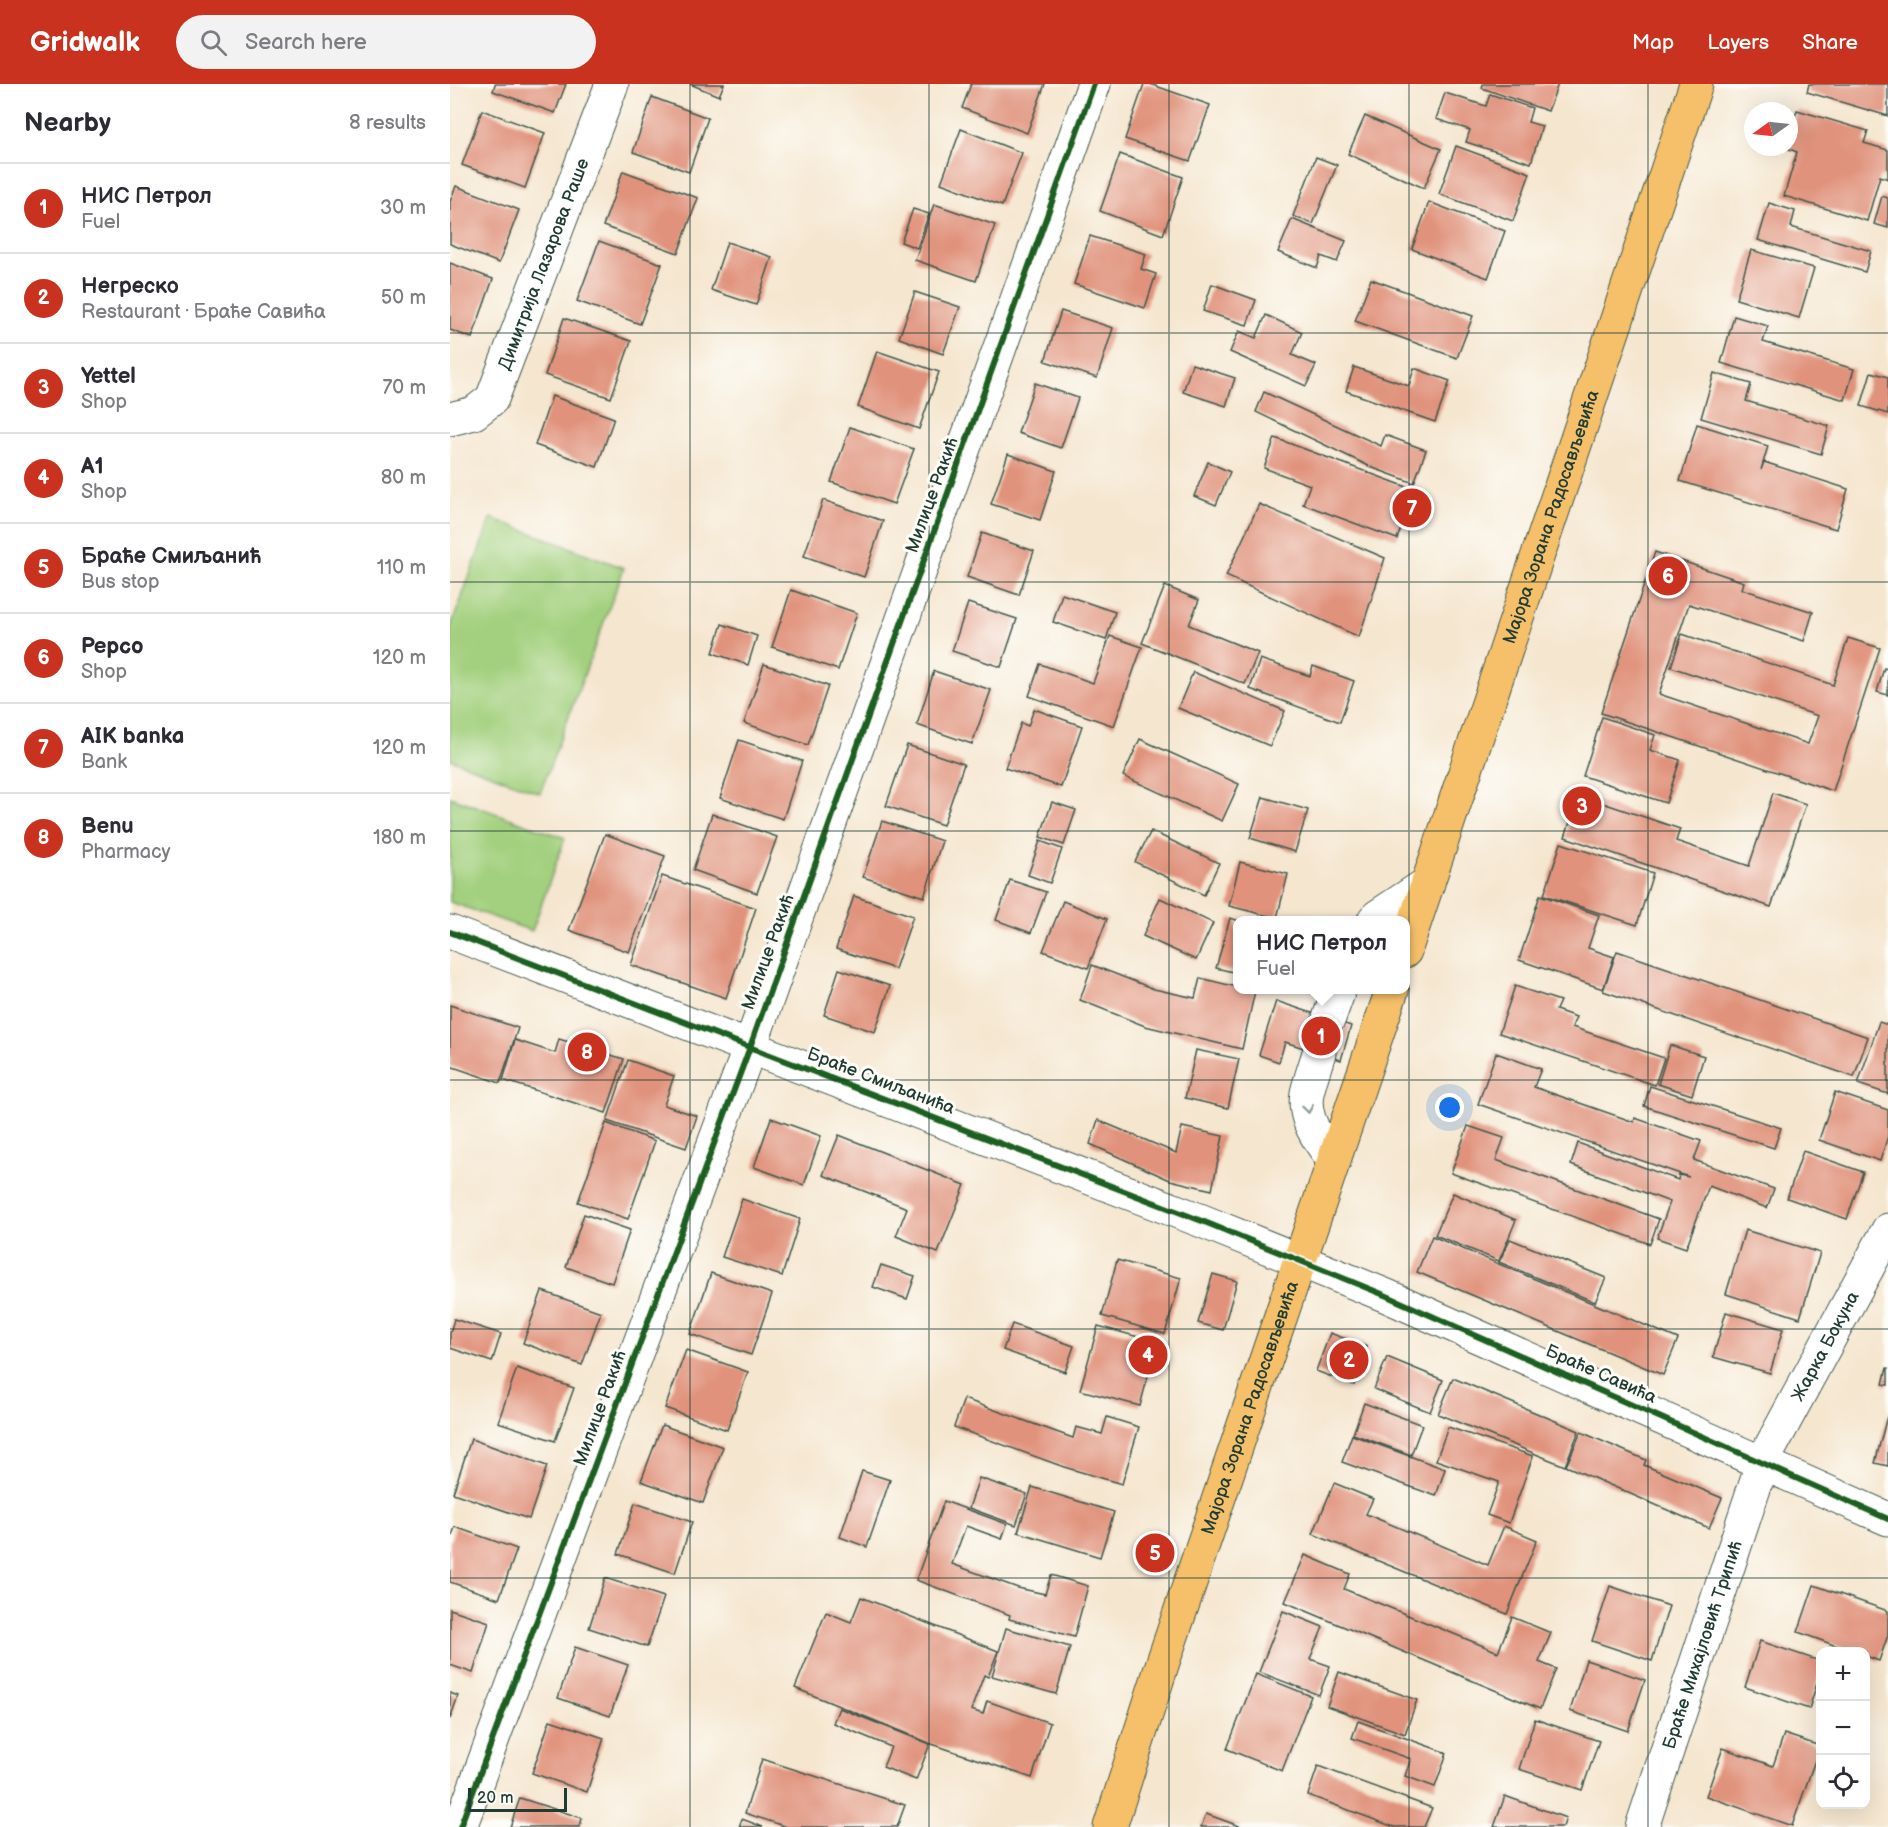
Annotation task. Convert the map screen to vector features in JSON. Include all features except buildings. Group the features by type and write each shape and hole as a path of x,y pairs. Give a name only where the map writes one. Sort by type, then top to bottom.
{"main road":[{"name":"Мајора Зорана Радосављевића","path":"1410,936 1696,84"},
{"name":"Мајора Зорана Радосављевића","path":"1110,1827 1167,1651 1391,994"}],"street":[{"name":"Димитрија Лазарова Раше","path":"450,419 474,413 492,399 612,84"},
{"name":"Милице Ракић","path":"460,1827 750,1047 1094,84"},
{"path":"1377,916 1428,883"},
{"name":"Браће Смиљанића","path":"450,932 1202,1221 1300,1262"},
{"path":"1319,1053 1306,1096 1308,1112 1311,1125 1321,1144 1334,1161"},
{"name":"Жарка Бокуна","path":"1762,1461 1888,1230"},
{"name":"Браће Савића","path":"1300,1262 1388,1296 1888,1519"},
{"name":"Браће Михајловић Трипић","path":"1642,1827 1762,1461"}],"green space":[{"path":"491,518 624,568 540,793 450,759 450,629"},
{"path":"450,797 565,838 532,931 450,902"}],"cycle path":[{"path":"460,1827 750,1047 1094,84"},
{"path":"450,932 1202,1221 1387,1296 1888,1519"}],"place":[{"name":"AIK banka","path":"1412,508"},
{"name":"Pepco","path":"1668,576"},
{"name":"Yettel","path":"1582,806"},
{"name":"НИС Петрол","path":"1321,1036"},
{"name":"Benu","path":"587,1052"},
{"name":"A1","path":"1148,1355"},
{"name":"Негреско","path":"1349,1360"},
{"name":"Браће Смиљанић","path":"1155,1553"}]}
